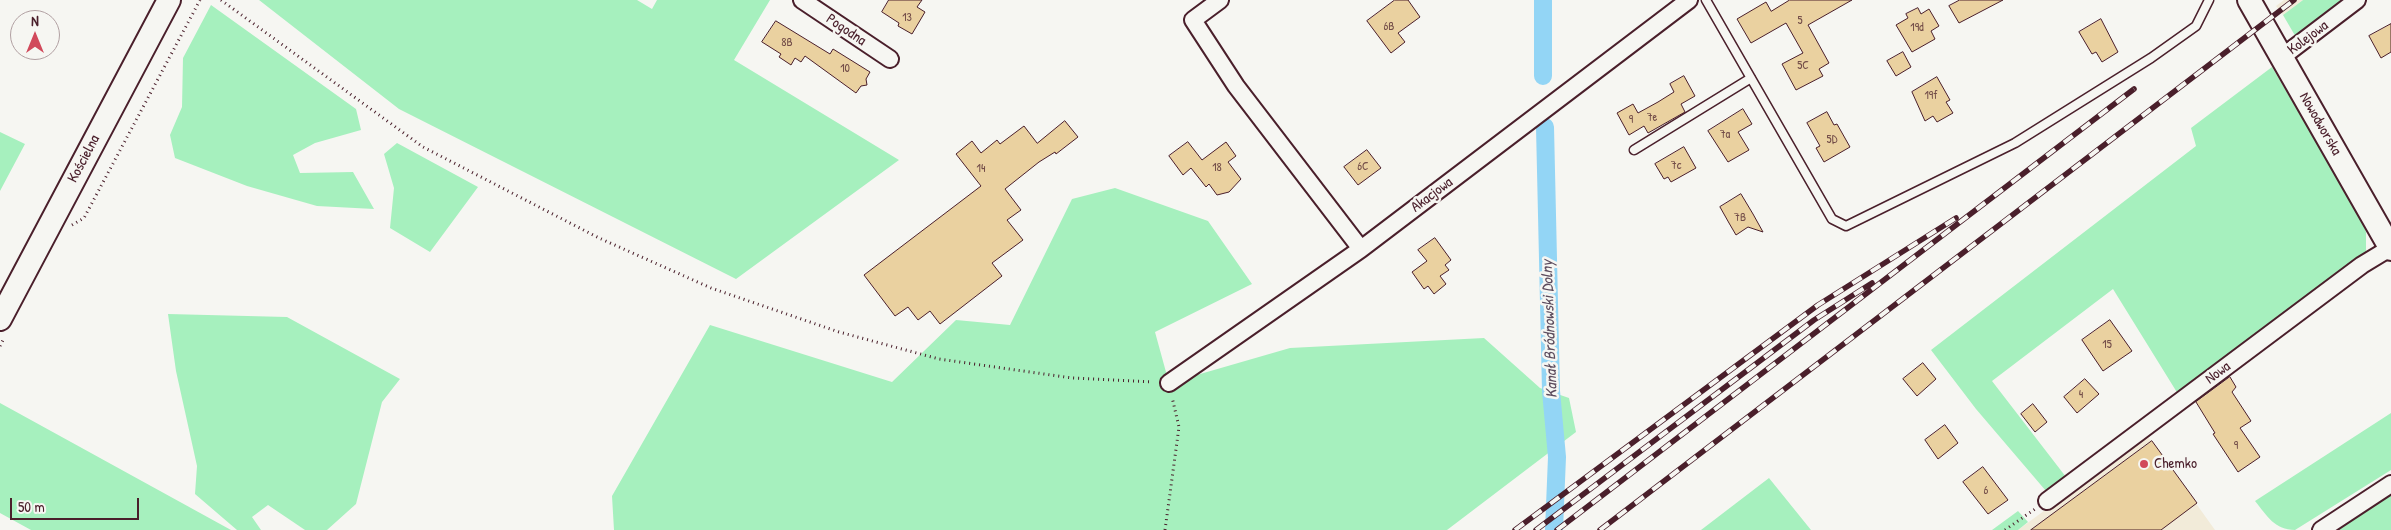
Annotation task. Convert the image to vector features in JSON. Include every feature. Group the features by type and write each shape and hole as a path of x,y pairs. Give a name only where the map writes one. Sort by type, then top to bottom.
{"street":[{"name":"Kościelna","path":"2,328 169,0"},
{"name":"Pogodna","path":"802,0 890,59"},
{"path":"1220,0 1194,20 1236,86 1361,249"},
{"name":"Akacjowa","path":"1169,383 1361,249 1689,0"},
{"name":"Nowodworska","path":"2249,0 2391,249"},
{"name":"Kolejowa","path":"2282,57 2357,0"},
{"name":"Nowa","path":"2047,501 2362,265 2391,249"},
{"path":"2321,530 2391,484"}],"lane":[{"path":"1706,0 1832,219 1846,226 2015,144 2151,58 2196,26 2209,0"},
{"path":"1634,150 1751,78"}],"path":[{"path":"68,227 84,218 200,0"},
{"path":"221,0 423,147 599,238 711,288 839,332 939,359 1072,378 1169,383 1179,427 1165,530"},
{"path":"0,346 2,328"},
{"path":"2005,530 2047,501"}],"shaded area":[{"path":"2284,0 2303,0 2283,15 2276,6"},
{"path":"2147,435 2215,530 2018,530"}],"green space":[{"path":"259,0 637,0 652,9 657,0 770,0 734,60 899,160 736,279 399,109"},
{"path":"2303,0 2347,0 2297,39 2283,15"},
{"path":"211,5 356,109 361,130 315,143 293,155 300,173 353,172 374,209 317,206 247,186 175,158 170,135 182,107 183,58"},
{"path":"2272,67 2360,216 2366,232 2366,254 2178,394 2113,289 1992,381 2066,477 2046,491 1976,409 1931,350 2196,146 2191,128"},
{"path":"0,132 25,144 0,191"},
{"path":"397,143 478,187 430,252 390,228 394,188 384,154"},
{"path":"1115,188 1208,221 1252,284 1155,332 1169,383 1290,348 1484,338 1540,388 1569,398 1576,432 1447,530 614,530 612,496 710,325 892,382 956,320 1010,325 1072,199"},
{"path":"168,314 287,317 400,379 382,402 356,504 327,530 305,530 268,505 252,517 261,530 237,530 195,494 197,466 176,371"},
{"path":"0,403 231,530 31,530 0,513"},
{"path":"2391,413 2391,470 2295,530 2282,528 2277,525 2255,501"},
{"path":"1769,478 1811,530 1701,530"},
{"path":"2391,493 2391,530 2335,530"},
{"path":"2018,511 2028,522 2018,530 1992,530"}],"building":[{"path":"889,0 922,0 917,7 925,12 912,34 898,26 899,23 882,12"},
{"path":"1395,0 1408,0 1420,17 1398,33 1405,42 1391,53 1367,21"},
{"path":"1790,0 1852,0 1808,25 1829,63 1819,69 1823,76 1796,90 1782,64 1803,53 1786,23 1751,43 1737,19 1766,2 1771,11"},
{"path":"1960,0 2003,0 1959,23 1949,6"},
{"path":"1918,8 1921,14 1929,9 1939,26 1931,31 1935,39 1912,52 1896,25 1908,18 1906,14"},
{"path":"2101,19 2118,52 2102,62 2096,52 2092,54 2079,32"},
{"path":"776,21 830,54 833,49 870,72 866,79 867,85 861,86 856,93 805,56 801,62 795,58 791,65 779,57 781,54 762,42"},
{"path":"2391,24 2391,52 2381,58 2369,36"},
{"path":"1903,52 1911,67 1896,76 1887,61"},
{"path":"1684,76 1695,96 1681,104 1685,112 1648,133 1644,126 1629,135 1617,113 1633,104 1638,113 1658,102 1674,92 1670,84"},
{"path":"1937,77 1950,100 1946,102 1953,113 1937,122 1933,116 1925,121 1912,92"},
{"path":"1743,109 1752,124 1738,132 1749,150 1728,162 1708,131"},
{"path":"1827,112 1834,125 1837,124 1850,147 1824,162 1816,148 1820,146 1807,123"},
{"path":"1065,121 1078,137 1056,154 1055,152 1039,162 1005,189 1021,210 1007,220 1023,240 992,263 1002,276 940,324 930,311 918,320 908,307 895,316 864,275 981,186 956,154 972,141 981,153 997,140 1000,144 1024,126 1037,143"},
{"path":"1188,142 1202,160 1226,142 1236,156 1228,162 1241,179 1229,192 1217,195 1209,184 1206,187 1191,168 1183,175 1169,156"},
{"path":"1684,147 1696,168 1671,182 1668,177 1664,179 1655,164"},
{"path":"1367,150 1381,168 1358,185 1344,167"},
{"path":"1741,194 1763,232 1748,227 1736,235 1729,223 1720,207"},
{"path":"1435,238 1451,260 1445,265 1449,270 1440,276 1446,284 1434,294 1428,286 1424,289 1412,272 1427,261 1418,250"},
{"path":"2110,320 2132,351 2103,371 2082,340"},
{"path":"1923,363 1936,379 1917,396 1903,379"},
{"path":"2230,377 2236,387 2232,392 2251,421 2240,428 2260,457 2238,472 2213,434 2215,433 2196,402"},
{"path":"2085,379 2099,394 2077,413 2064,397"},
{"path":"2033,404 2047,422 2035,432 2021,414"},
{"path":"1945,425 1958,443 1938,459 1925,440"},
{"name":"Chemko","path":"2152,441 2197,503 2161,530 2031,530"},
{"path":"1983,467 2008,500 1988,514 1963,482"}],"waterway":[{"name":"Kanał Bródnowski Dolny","path":"1543,0 1543,76"},
{"name":"Kanał Bródnowski Dolny","path":"1545,127 1551,391 1557,457 1554,530"}],"railway":[{"path":"1600,530 2294,0"},
{"path":"1557,530 2134,89"},
{"path":"1515,530 1818,305 1956,218"},
{"path":"1536,530 1814,320 1872,283"}],"place":[{"name":"Chemko","path":"2144,464"}]}
